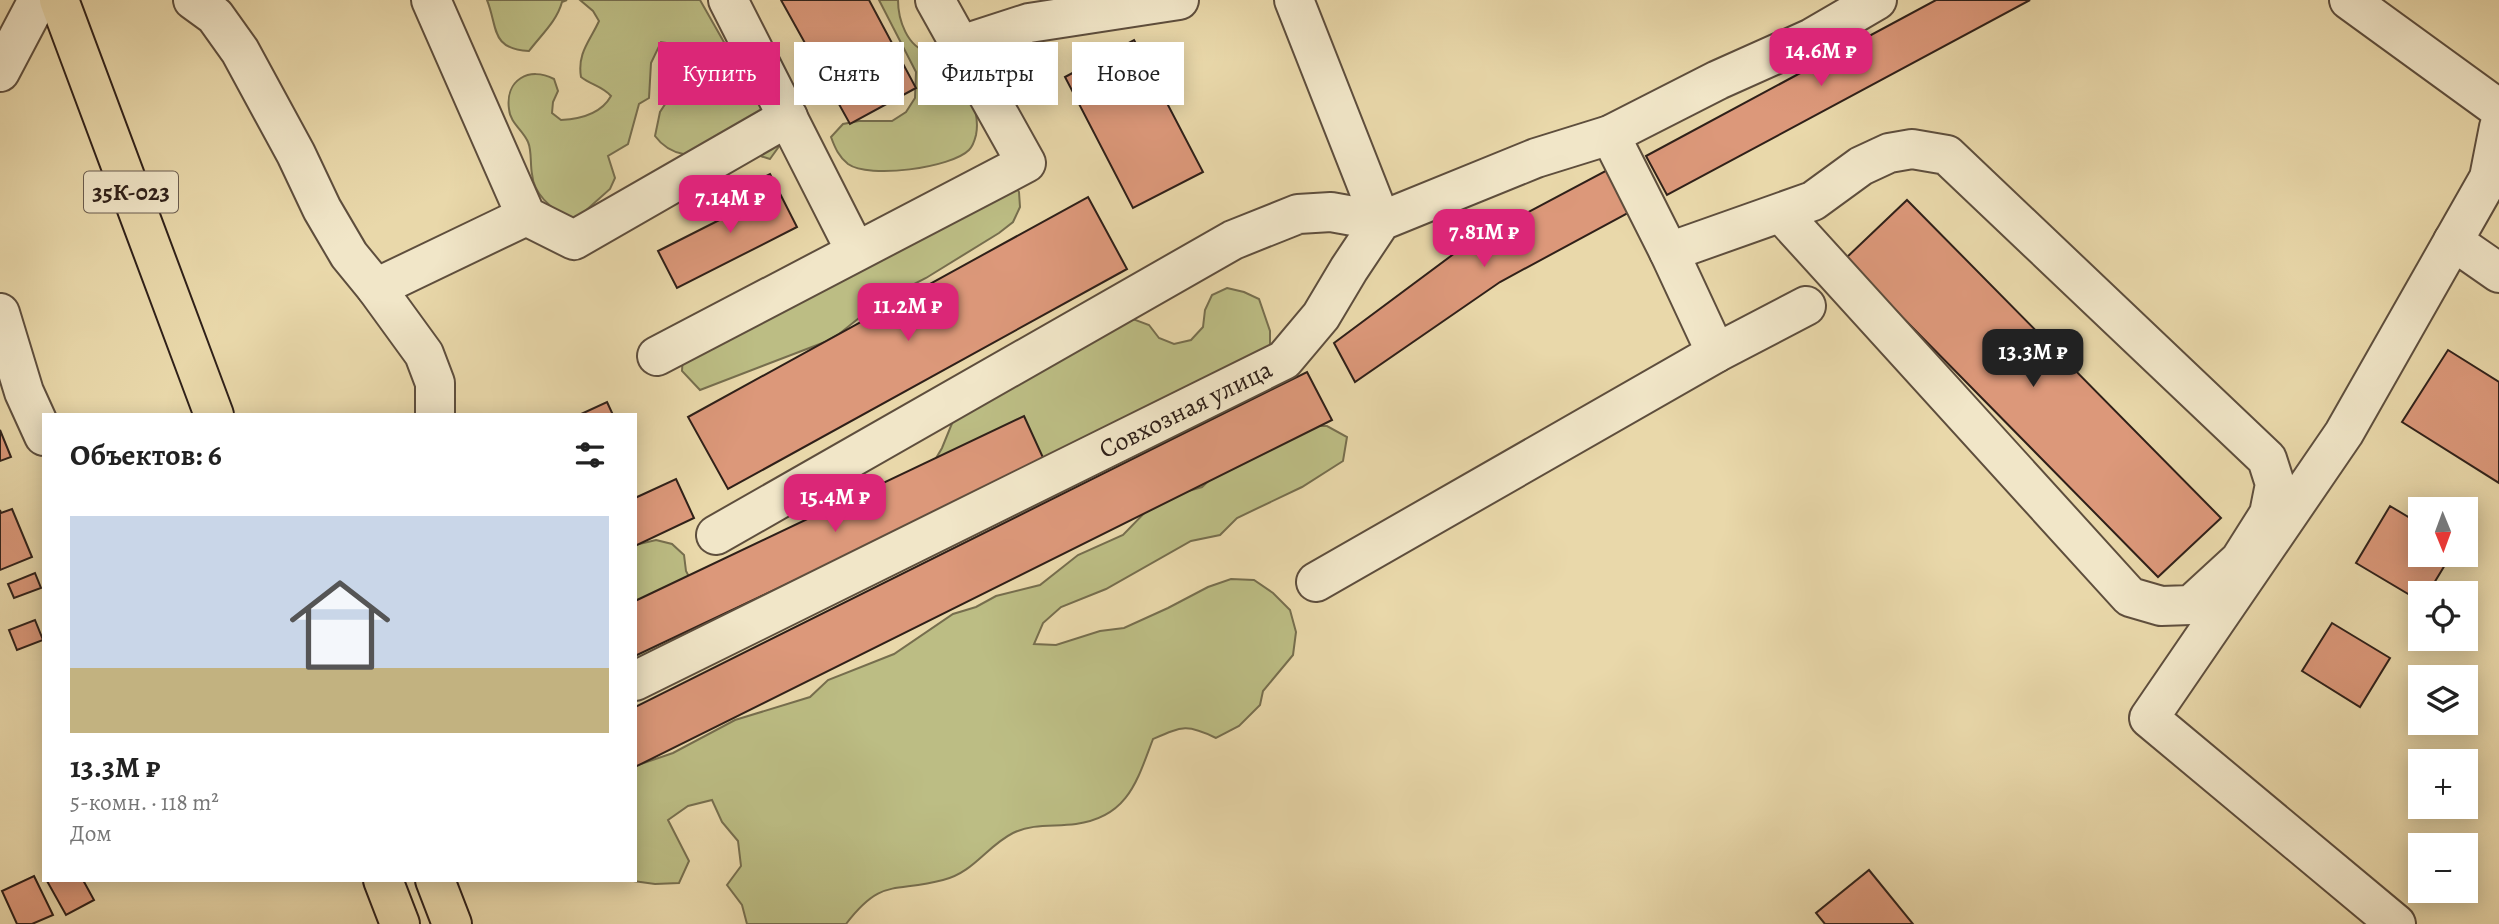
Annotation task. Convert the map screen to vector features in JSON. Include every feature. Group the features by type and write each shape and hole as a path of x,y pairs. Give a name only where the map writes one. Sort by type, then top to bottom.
{"main road":[{"name":"35К-023","path":"59,0 213,404"},
{"path":"384,882 400,924"},
{"path":"436,882 452,924"}],"street":[{"path":"0,72 38,0"},
{"path":"193,0 215,16 240,51 349,256 424,354 435,383 435,413"},
{"path":"431,0 526,216 574,240 788,117"},
{"path":"729,0 855,250"},
{"path":"936,0 959,42"},
{"path":"970,42 1029,23 1179,0"},
{"path":"1294,0 1381,221"},
{"path":"716,535 1233,240 1298,214 1331,212 1381,221 1536,158 1610,135 1718,80 1812,38 1877,0"},
{"path":"2349,0 2499,108"},
{"path":"657,356 855,250 1026,163 994,105"},
{"path":"2396,924 2149,718 2344,433 2489,178 2499,127"},
{"path":"1610,135 1716,353"},
{"path":"1669,252 1813,201 1861,166 1889,153 1912,149 1947,155 2267,459 2275,484 2269,514 2240,560 2191,605 2161,607 2130,597 1781,213"},
{"path":"376,288 526,216"},
{"name":"Совхозная улица","path":"637,680 1284,360 1321,316 1381,221"},
{"path":"2453,241 2499,273"},
{"path":"1316,582 1716,353 1806,306"},
{"path":"0,313 23,392 42,432"}],"green space":[{"path":"487,0 567,0 562,2 553,22 529,51 516,49 501,41"},
{"path":"580,0 700,0 724,42 658,42 651,63 649,98 639,104 628,144 608,156 615,178 610,189 574,221 553,208 537,190 531,170 529,146 512,118 509,99 515,83 528,75 536,74 554,79 558,91 552,113 561,120 590,114 607,102 611,96 581,77 583,54 599,21 593,11"},
{"path":"879,0 898,0 905,32 918,47 918,105 974,105 976,135 969,150 945,162 891,171 858,168 842,158 831,137 843,124 892,121 906,112 915,98 916,72 904,49 904,42 901,42"},
{"path":"665,105 765,105 777,128 780,145 770,159 741,153 688,155 676,152 655,136 660,112"},
{"path":"979,171 1011,179 1019,192 1020,207 1013,222 999,233 926,278 879,302 825,342 700,390 682,371 683,354 963,174"},
{"path":"1227,288 1259,299 1270,331 1270,347 1144,442 925,477 942,448 955,416 1133,319 1149,325 1159,338 1174,344 1191,340 1203,327 1205,310 1212,295"},
{"path":"1303,426 1327,426 1347,437 1343,461 1302,487 1237,518 1220,535 1191,541 1106,589 1061,607 1043,623 1034,644 1056,645 1100,631 1124,628 1208,587 1231,579 1254,580 1273,593 1290,610 1296,632 1293,655 1263,691 1260,705 1239,726 1216,738 1185,728 1153,739 1142,769 1128,795 1108,814 1076,824 1036,827 1013,833 954,877 880,893 858,909 846,924 747,924 742,905 727,885 741,866 738,841 722,822 712,800 688,806 668,820 689,861 679,883 637,882 637,765 673,753 735,720 810,697 828,680 894,654 953,614 976,607 996,596 1040,585 1078,555 1123,535 1157,500 1202,487 1220,470"},
{"path":"656,540 672,544 684,555 686,571 694,586 702,622 658,649 637,669 637,545"}],"building":[{"path":"781,0 869,0 891,42 804,42"},
{"path":"1936,0 2030,0 1667,195 1646,156"},
{"path":"904,66 916,88 904,95"},
{"path":"1072,73 1072,90 1065,77"},
{"path":"839,105 885,105 850,124"},
{"path":"1080,105 1168,105 1203,172 1133,208"},
{"path":"1613,167 1641,206 1500,282 1355,382 1334,343 1463,247"},
{"path":"770,174 797,227 677,288 658,251 755,202 746,186"},
{"path":"1088,197 1127,269 728,489 688,417"},
{"path":"1907,200 2221,518 2158,577 1845,259"},
{"path":"2448,350 2499,382 2499,483 2402,422"},
{"path":"1307,372 1332,420 637,766 637,706"},
{"path":"607,402 612,413 583,413"},
{"path":"1024,416 1045,462 637,655 637,600"},
{"path":"0,430 11,457 0,461"},
{"path":"676,479 694,518 637,545 637,497"},
{"path":"2390,506 2408,517 2408,567 2444,567 2435,581 2408,581 2408,594 2356,563"},
{"path":"12,509 32,557 0,570 0,510 1,513"},
{"path":"35,573 41,588 14,598 8,584"},
{"path":"35,620 42,640 17,650 9,630"},
{"path":"2332,623 2390,658 2360,707 2302,671"},
{"path":"1869,870 1913,924 1825,924 1816,913"},
{"path":"34,876 53,915 32,924 17,924 2,891"},
{"path":"48,882 84,882 94,900 66,915"}]}
